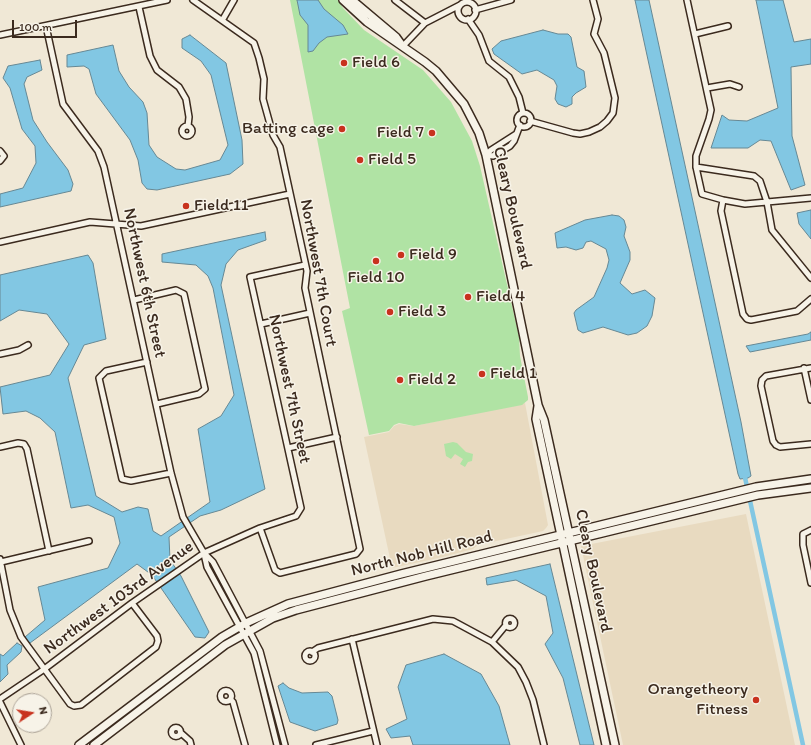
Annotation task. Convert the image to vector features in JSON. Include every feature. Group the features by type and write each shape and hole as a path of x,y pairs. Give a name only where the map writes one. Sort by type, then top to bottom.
{"main road":[{"name":"Cleary Boulevard","path":"343,0 367,22 403,46 436,71 458,96 475,124 486,155 538,405 544,420 566,534 571,542 615,745"},
{"name":"Cleary Boulevard","path":"352,0 396,37 403,46"},
{"name":"North Nob Hill Road","path":"79,745 222,637 243,624 270,611 313,597 742,490 811,479"},
{"name":"North Nob Hill Road","path":"94,745 225,645 273,618 296,610 741,499 758,495 811,488"},
{"name":"Cleary Boulevard","path":"566,534 563,544 606,745"}],"street":[{"path":"0,35 167,0"},
{"name":"Northwest 7th Court","path":"193,0 254,43 264,79 263,99 273,135 280,147 307,270 305,288 360,549 356,554 280,572 275,570 260,528"},
{"path":"223,20 234,0"},
{"path":"395,0 425,23"},
{"path":"475,10 511,0"},
{"path":"530,121 580,134 600,127 608,121 613,113 614,98 604,53 594,34 598,19 593,0"},
{"path":"688,0 707,88 710,115 696,156 696,167 702,194 745,204 811,198"},
{"path":"403,46 425,23 464,2 471,1 474,5 474,16 468,19 463,19 459,15 458,10 460,5"},
{"path":"139,7 150,56 157,70 179,87 186,99 189,117 188,126"},
{"path":"468,19 479,35 488,61 509,77 519,97 523,113 529,116 530,121"},
{"name":"Northwest 6th Street","path":"46,26 63,104 98,151 104,167 118,224 171,473 183,517 204,553 213,562 247,632"},
{"path":"695,34 728,26"},
{"path":"707,88 730,84 739,87"},
{"path":"520,125 517,119 519,115 523,113"},
{"path":"520,125 526,126 530,121"},
{"path":"486,155 493,156 510,146 520,125"},
{"path":"0,151 4,156 0,161"},
{"path":"696,167 754,176 760,181 767,202 772,230 811,278"},
{"path":"0,242 90,222 141,226 290,194"},
{"path":"723,200 721,211 743,314 747,319 751,320 797,311 811,299"},
{"name":"Northwest 7th Street","path":"300,508 250,277 305,264"},
{"path":"134,300 176,290 184,294 205,389 198,394 157,404"},
{"path":"260,324 310,313"},
{"path":"0,354 19,350 28,345"},
{"path":"147,362 106,371 99,378 122,479 131,481 171,473"},
{"path":"811,368 804,368 766,376 762,380 761,386 773,441 776,445 780,447 811,444"},
{"path":"804,368 811,400"},
{"path":"288,448 337,437"},
{"path":"0,447 18,443 24,444 27,449 49,551"},
{"name":"Northwest 103rd Avenue","path":"0,699 43,670 156,585 204,553 260,528 296,516 300,508"},
{"path":"811,530 803,534 803,545 811,584"},
{"path":"89,541 0,561 15,625 20,637 43,670 70,704 74,706 80,705 156,647 158,641 157,636 132,603"},
{"path":"312,652 318,648 433,619 443,619 453,622 492,642 518,666 533,700 544,745"},
{"path":"492,642 506,626"},
{"path":"247,632 254,653 277,745"},
{"path":"247,632 260,651 285,745"},
{"path":"352,639 377,745"},
{"path":"230,700 244,745"},
{"path":"0,702 21,745"},
{"path":"316,745 373,731"},
{"path":"180,733 190,741 191,745"}],"shaded area":[{"path":"525,403 548,525 546,528 543,531 478,545 473,549 443,557 392,568 364,437 389,432 394,426 399,424 414,426"},
{"path":"746,514 795,745 623,745 581,546"}],"green space":[{"path":"290,0 338,0 343,8 364,30 423,70 451,102 472,141 480,166 519,337 520,356 528,397 528,400 522,405 414,426 399,423 394,425 389,431 369,435 342,311 350,308"},
{"path":"453,442 457,443 466,452 473,454 472,461 468,462 465,467 460,464 463,459 455,454 451,459 446,456 444,444"}],"water":[{"path":"297,0 318,0 324,9 343,25 348,34 327,37 319,43 313,51 308,52 308,25 300,15"},
{"path":"635,0 649,0 741,422 751,476 748,478 740,479 738,474"},
{"path":"756,0 783,0 794,42 811,39 811,64 791,67 792,136 805,185 791,190 771,141 760,140 748,148 711,148 722,115 729,120 747,121 778,108"},
{"path":"543,30 558,34 568,34 571,37 577,67 584,71 586,87 572,97 572,104 566,107 558,104 555,99 557,86 554,80 537,70 522,74 494,54 492,49 501,41"},
{"path":"190,35 226,63 242,140 243,164 230,174 157,190 147,189 142,183 138,160 130,140 96,94 89,69 84,66 67,67 67,55 113,45 119,71 129,87 143,102 147,113 149,145 157,157 176,169 185,170 220,160 228,145 211,75 201,61 182,48 182,39"},
{"path":"40,60 42,70 27,77 24,84 33,120 68,170 73,184 71,191 0,207 0,194 23,188 36,163 35,146 22,129 10,88 3,78 8,66"},
{"path":"811,210 811,239 799,224 797,213"},
{"path":"612,215 619,216 624,220 626,227 624,236 630,252 630,260 620,283 632,294 645,290 655,298 652,316 647,326 637,333 628,335 603,327 583,333 578,330 574,313 594,297 609,260 606,249 591,241 586,242 583,248 576,250 566,247 557,248 555,233 585,220"},
{"path":"265,232 266,240 238,250 226,264 221,285 265,489 221,510 200,516 169,537 170,560 181,576 209,632 205,638 195,637 152,575 137,564 30,643 27,642 25,637 45,620 38,587 108,568 120,543 114,517 88,505 71,508 55,432 40,418 26,411 3,414 0,387 50,375 69,344 47,314 19,310 0,321 0,275 88,255 93,263 106,339 84,345 68,378 96,496 122,512 138,507 148,509 153,531 161,536 210,502 198,429 221,416 234,395 213,288 208,276 196,265 162,262 162,254"},
{"path":"811,332 811,340 750,352 746,346 808,334"},
{"path":"550,564 594,745 580,745 563,678 545,644 553,633 546,596 516,580 487,585 486,578"},
{"path":"17,643 22,646 21,652 7,665 8,674 0,682 0,654 3,656"},
{"path":"444,654 481,674 499,706 510,745 413,745 410,736 391,738 386,729 407,719 398,687 406,665"},
{"path":"283,683 289,688 302,693 328,692 332,696 338,720 337,724 315,731 290,722 278,686"}],"waterway":[{"path":"744,473 803,745"}],"place":[{"name":"Field 6","path":"344,63"},
{"name":"Batting cage","path":"342,129"},
{"name":"Field 7","path":"432,133"},
{"name":"Field 5","path":"360,160"},
{"name":"Field 11","path":"186,206"},
{"name":"Field 9","path":"401,255"},
{"name":"Field 10","path":"376,261"},
{"name":"Field 4","path":"468,297"},
{"name":"Field 3","path":"390,312"},
{"name":"Field 1","path":"482,374"},
{"name":"Field 2","path":"400,380"},
{"name":"Orangetheory Fitness","path":"756,700"}]}
